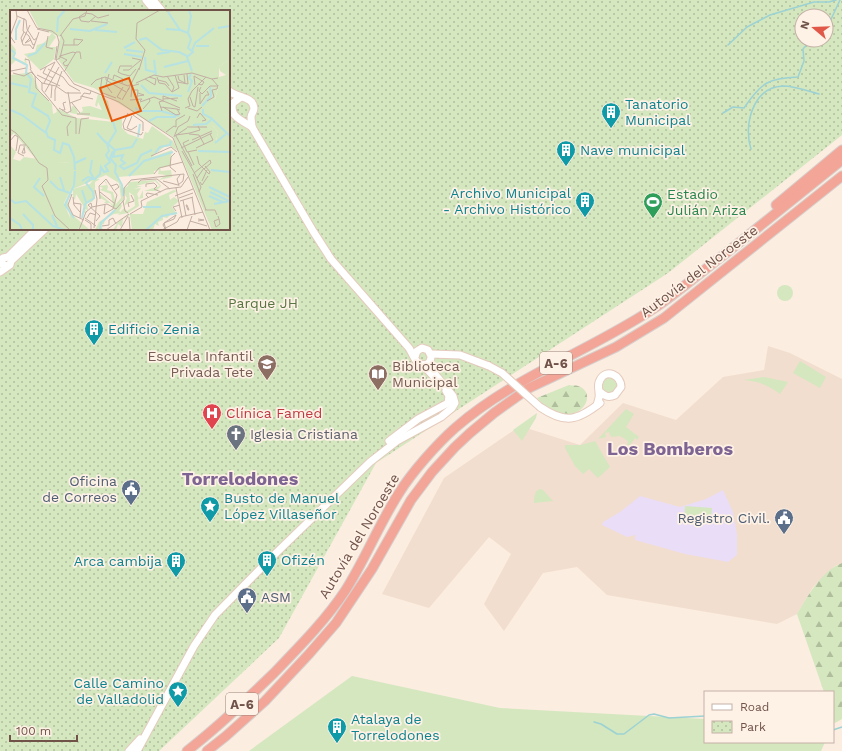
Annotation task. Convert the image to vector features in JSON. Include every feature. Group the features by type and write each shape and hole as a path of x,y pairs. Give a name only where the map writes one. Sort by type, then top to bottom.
{"highway":[{"path":"713,264 761,218 842,150"},
{"name":"Autovía del Noroeste","path":"187,751 214,731 294,652 325,618 344,593 364,560 400,492 422,463 454,429 493,398 612,333 658,305 713,264 842,160"},
{"name":"Autovía del Noroeste","path":"207,751 265,701 336,623 372,569 411,500 432,472 470,433 494,413 530,388 616,346 664,318 842,176"}],"street":[{"path":"146,0 154,10"},
{"path":"153,0 161,10"},
{"path":"230,92 249,99 253,103 254,110 251,116 252,127"},
{"path":"137,751 202,633 215,615 370,462 418,419 448,403 449,400 449,392 423,365 417,362 416,354 409,348 332,259 313,231 252,127 233,113 230,102 241,97"},
{"path":"241,119 251,116"},
{"path":"0,272 6,262 35,230"},
{"path":"6,262 44,230"},
{"path":"129,751 142,735 202,626 213,613 367,459 403,434 426,426 452,408 455,401 434,373 431,358 425,349 416,354"},
{"path":"423,365 427,364 431,358 442,355 460,355 489,366 502,373 540,407 555,416 568,419 580,417 597,405 608,397 615,395 621,384 618,377 611,374 603,376 598,382 600,391 597,405"},
{"path":"600,391 608,397"},
{"path":"418,419 426,426"}],"shaded area":[{"path":"768,346 790,353 842,379 842,563 835,566 813,587 797,614 777,624 607,595 577,567 543,573 504,631 484,604 511,554 489,537 429,608 382,594 444,478 520,426 580,445 623,403 676,420 723,377 764,370"},
{"path":"723,490 733,512 737,534 737,555 728,562 685,554 635,540 635,535 627,537 602,525 603,522 620,512 640,496 680,507 706,499"}],"green space":[{"name":"Parque JH","path":"0,0 842,0 842,135 668,273 376,463 279,638 159,751 0,751"},
{"path":"785,285 792,290 793,293 788,300 785,301 778,296 777,293 782,286"},
{"path":"800,361 826,377 820,388 793,373"},
{"path":"606,377 612,377 617,382 615,391 612,393 606,393 601,388 601,382"},
{"path":"764,377 788,382 780,394 763,384 743,380"},
{"path":"569,385 578,386 585,390 587,396 586,402 582,408 576,412 568,415 559,413 548,408 537,398"},
{"path":"626,409 634,414 626,427 639,437 637,440 635,438 630,445 627,445 628,441 620,436 611,437 609,432 605,433 606,437 598,439"},
{"path":"537,413 536,418 522,441 513,430"},
{"path":"595,441 610,467 598,478 589,469 583,474 575,466 565,448 565,445 581,445"},
{"path":"540,489 543,490 553,501 534,503 535,493"},
{"path":"685,506 712,508 711,521 684,519"},
{"path":"842,563 842,719 835,723 834,691 824,691 797,614 821,578 834,567"},
{"path":"352,676 500,708 704,719 704,743 825,743 821,751 249,751"}],"waterway":[{"path":"728,45 747,27 770,15 814,2 829,2 836,0"},
{"path":"834,13 840,0"},
{"path":"723,113 733,107 744,108 761,87 772,81 798,77 804,61 804,48"},
{"path":"751,149 748,129 750,119 753,109 764,93 773,88 788,86 819,94"},
{"path":"594,722 601,724 617,734 624,734 649,715 654,714 669,718 704,716"},
{"path":"834,730 842,727"}],"place":[{"name":"Tanatorio Municipal","path":"611,129"},
{"name":"Nave municipal","path":"566,167"},
{"name":"Archivo Municipal - Archivo Histórico","path":"585,218"},
{"name":"Estadio Julián Ariza","path":"653,219"},
{"name":"Edificio Zenia","path":"94,346"},
{"name":"Escuela Infantil Privada Tete","path":"267,381"},
{"name":"Biblioteca Municipal","path":"378,391"},
{"name":"Clínica Famed","path":"212,430"},
{"name":"Iglesia Cristiana","path":"236,451"},
{"name":"Oficina de Correos","path":"131,506"},
{"name":"Busto de Manuel López Villaseñor","path":"210,523"},
{"name":"Registro Civil.","path":"784,535"},
{"name":"Ofizén","path":"267,577"},
{"name":"Arca cambija","path":"176,578"},
{"name":"ASM","path":"247,614"},
{"name":"Calle Camino de Valladolid","path":"178,708"},
{"name":"Atalaya de Torrelodones","path":"337,744"}],"district":[{"name":"Los Bomberos","path":"670,448"},
{"name":"Torrelodones","path":"240,478"}]}
